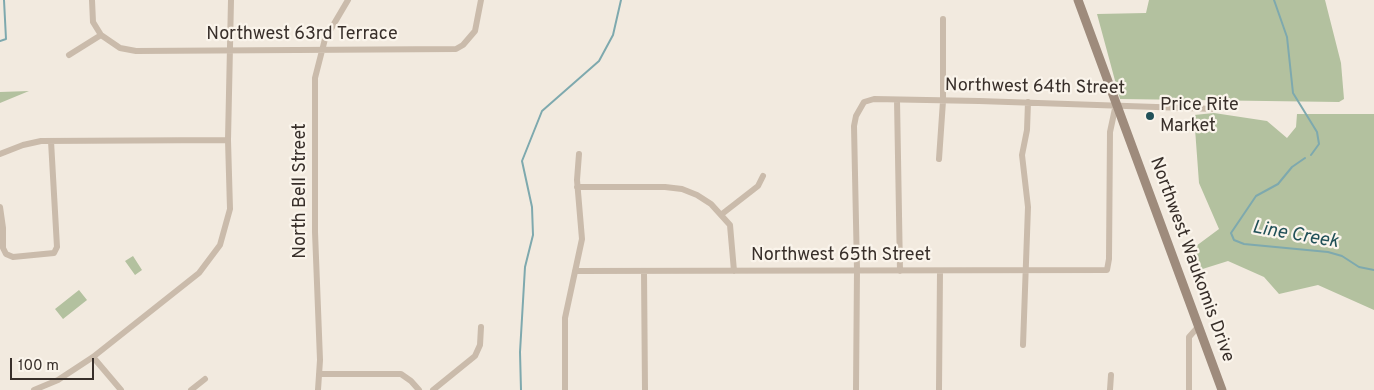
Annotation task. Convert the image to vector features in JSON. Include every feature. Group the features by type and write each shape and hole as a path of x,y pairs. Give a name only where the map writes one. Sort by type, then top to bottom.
{"main road":[{"name":"Northwest Waukomis Drive","path":"1078,0 1222,390"}],"street":[{"path":"69,54 101,35 93,22 92,0"},
{"path":"34,390 58,380 93,357 183,286 208,263 225,232 230,209 228,140 232,50 231,0"},
{"name":"North Bell Street","path":"318,390 315,78 322,49 335,20 348,0"},
{"name":"Northwest 63rd Terrace","path":"101,35 116,46 130,50 456,49 463,45 474,31 481,3"},
{"path":"939,159 943,101 942,20"},
{"name":"Northwest 64th Street","path":"857,270 854,126 858,111 864,102 874,99 1215,108"},
{"path":"897,100 900,271"},
{"path":"1023,345 1028,207 1022,155 1027,130 1028,102"},
{"name":"Northwest 65th Street","path":"575,271 1107,270 1110,259 1110,132 1116,104"},
{"path":"0,154 23,145 51,141 228,140"},
{"path":"0,207 3,244 6,254 13,257 54,253 57,247 51,141"},
{"path":"565,390 565,318 582,239 577,187 579,154"},
{"path":"722,214 758,186 763,176"},
{"path":"577,187 665,187 682,189 704,199 722,214 730,225 734,271"},
{"path":"856,390 857,270"},
{"path":"939,390 940,270"},
{"path":"644,271 645,390"},
{"path":"433,390 475,356 480,345 481,327"},
{"path":"1189,390 1189,337 1198,327"},
{"path":"93,357 121,390"},
{"path":"319,374 401,374 419,390"},
{"path":"1110,375 1110,390"},
{"path":"191,390 205,379"}],"green space":[{"path":"1149,0 1325,0 1341,63 1344,99 1339,102 1120,99 1097,14 1146,13"},
{"path":"29,91 0,103 0,92"},
{"path":"1214,113 1267,121 1287,138 1296,127 1297,114 1374,114 1374,310 1318,285 1279,294 1264,277 1228,261 1193,272 1188,252 1219,229 1199,183 1194,115"},
{"path":"133,256 142,270 135,275 125,261"},
{"path":"79,290 87,300 63,319 55,309"}],"waterway":[{"path":"0,41 6,39 4,0"},
{"path":"521,390 520,352 525,267 533,235 532,207 522,161 542,111 599,61 613,35 621,0"},
{"name":"Line Creek","path":"1274,0 1287,37 1293,93 1317,132 1319,144 1311,155"},
{"name":"Line Creek","path":"1305,158 1292,167 1278,184 1256,196 1231,233 1234,240 1244,244 1328,252 1342,256 1359,267 1374,270"}],"place":[{"name":"Price Rite Market","path":"1150,116"}]}
